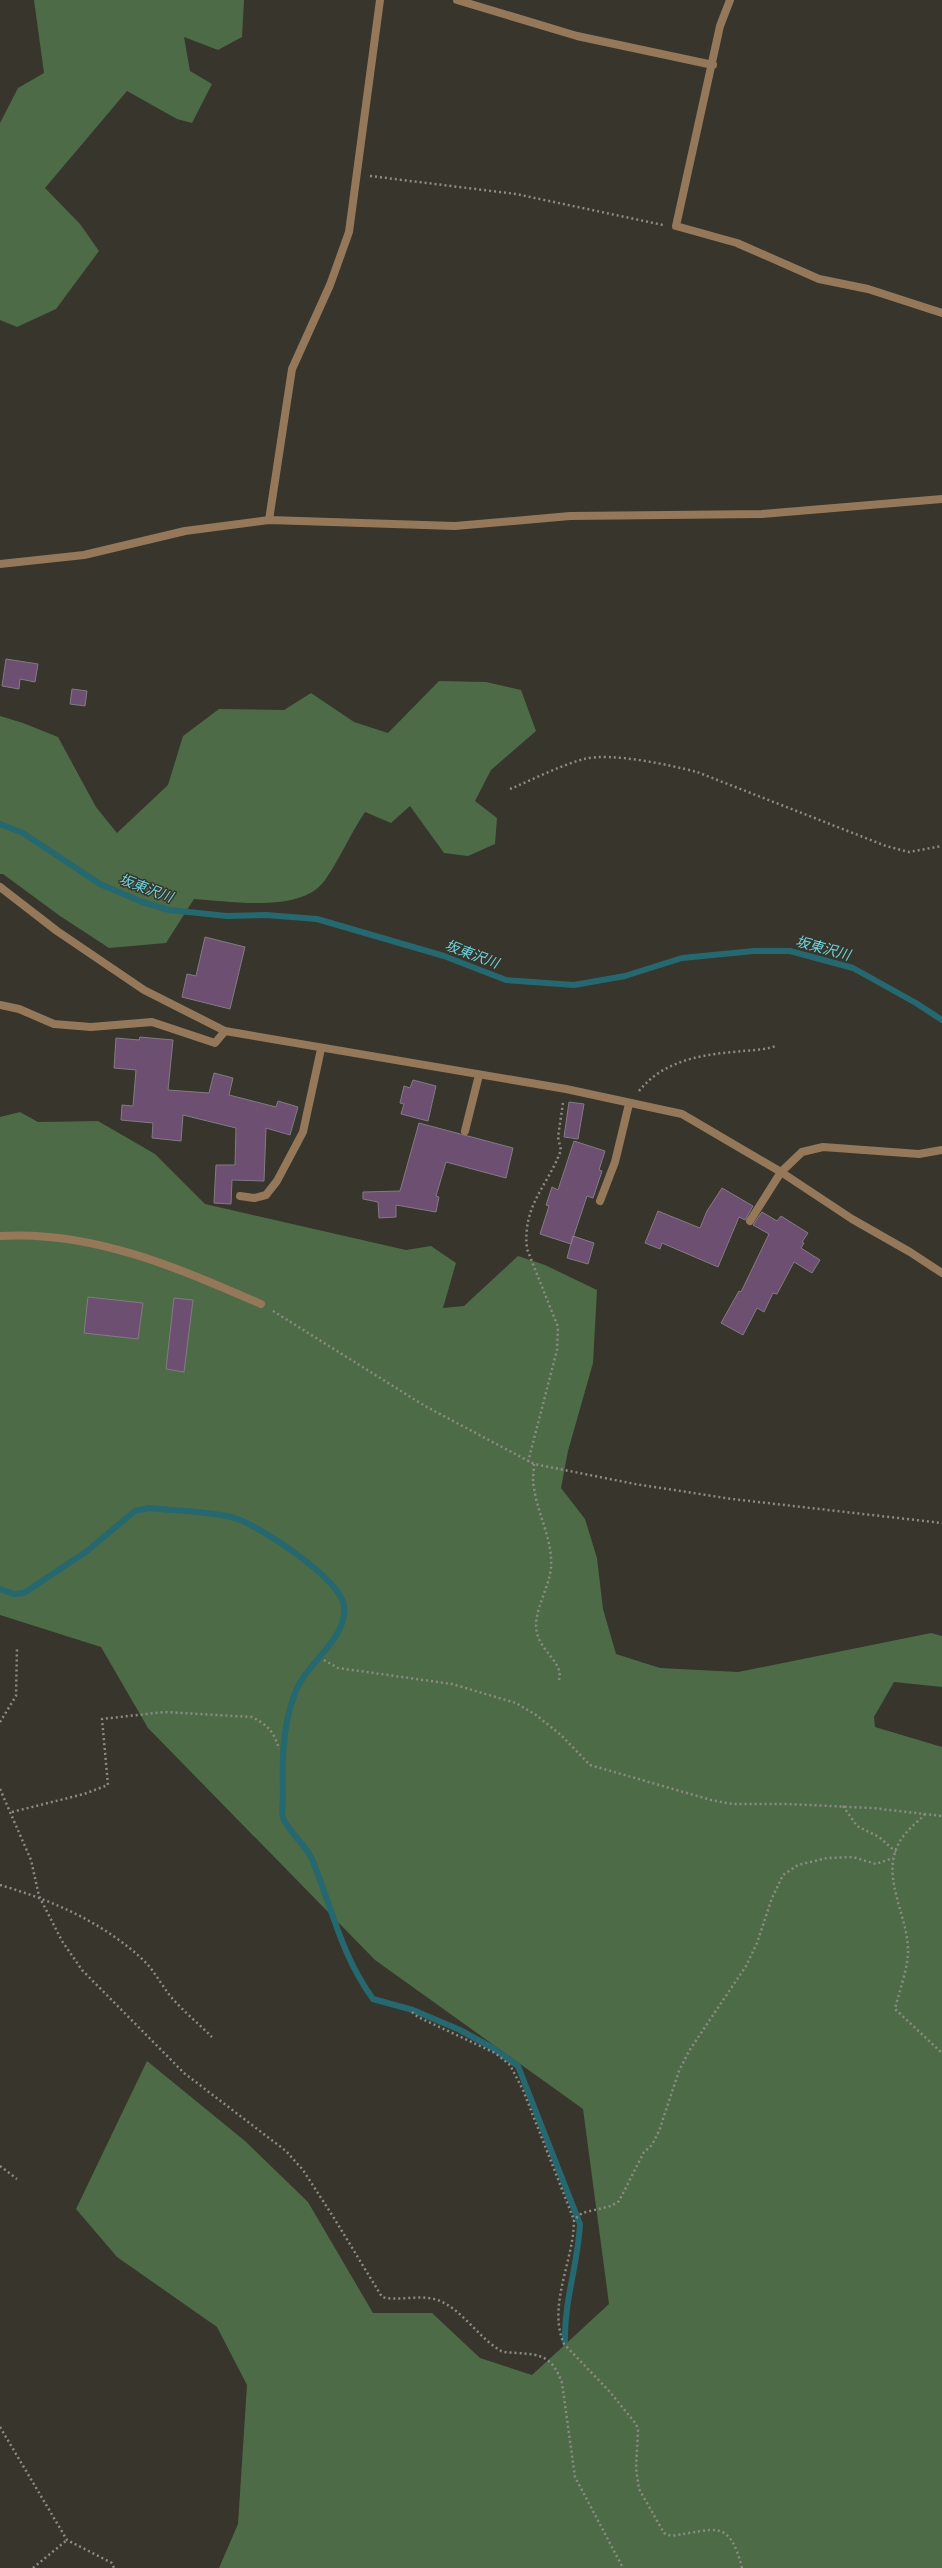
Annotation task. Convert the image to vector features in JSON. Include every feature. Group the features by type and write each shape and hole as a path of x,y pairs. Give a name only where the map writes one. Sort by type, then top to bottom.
{"street":[{"path":"269,520 292,370 330,285 349,232 358,174 380,0"},
{"path":"457,0 577,36 713,65"},
{"path":"730,0 720,26 713,65 676,226 736,244 819,279 868,289 942,314"},
{"path":"0,564 84,555 185,531 269,520 455,526 570,516 762,514 942,499"},
{"path":"0,887 57,930 144,990 225,1032 566,1089 629,1104 682,1114 781,1172 852,1219 910,1252 942,1273"},
{"path":"0,1005 19,1009 54,1024 91,1027 152,1022 215,1043 225,1032"},
{"path":"240,1196 254,1198 266,1195 277,1181 303,1132 321,1049"},
{"path":"465,1131 479,1075"},
{"path":"600,1201 615,1162 629,1104"},
{"path":"750,1221 781,1172 802,1152 823,1147 919,1154 942,1150"},
{"path":"0,1236 32,1234 89,1241 177,1268 261,1304"}],"path":[{"path":"358,174 390,180 516,194 658,225 676,226"},
{"path":"510,789 586,759 631,759 698,772 872,840 909,852 942,846"},
{"path":"629,1104 647,1081 674,1064 701,1055 762,1051 776,1046"},
{"path":"528,1462 557,1350 558,1328 527,1249 526,1237 533,1202 561,1150 558,1137 566,1089"},
{"path":"261,1304 425,1406 498,1443 528,1462 534,1464 635,1484 732,1499 942,1524"},
{"path":"534,1464 533,1487 547,1533 551,1568 549,1583 535,1625 539,1642 559,1666 561,1674 559,1680"},
{"path":"0,1722 16,1696 17,1649"},
{"path":"324,1660 338,1668 452,1684 516,1703 536,1715 561,1735 590,1765 671,1790 732,1804 843,1806 942,1816"},
{"path":"12,1812 84,1794 108,1785 102,1719 164,1712 252,1717 266,1724 275,1736 279,1749"},
{"path":"0,1789 12,1812 31,1860 39,1896 62,1942 82,1970 184,2073 286,2151 303,2170 382,2297 393,2300 423,2297 440,2301 485,2340 504,2352 533,2353 550,2360 557,2370 562,2383 575,2477 623,2568"},
{"path":"843,1806 857,1826 879,1837 896,1852"},
{"path":"925,1814 901,1838 893,1858 892,1882 906,1928 909,1950 895,2009 942,2053"},
{"path":"574,2220 582,2213 611,2206 622,2196 644,2152 652,2145 659,2131 679,2071 689,2051 746,1966 757,1943 772,1898 782,1875 798,1865 827,1858 853,1857 876,1864 893,1858"},
{"path":"0,1885 39,1896 82,1916 140,1957 160,1979 172,1998 212,2037"},
{"path":"412,2012 418,2018 494,2053 510,2065 523,2090 574,2220 574,2231 558,2309 560,2336 564,2344 610,2392 636,2424 638,2430 636,2469 639,2490 664,2534 672,2536 718,2529 725,2532 732,2539 742,2568"},
{"path":"0,2166 17,2179"},
{"path":"0,2427 67,2540 112,2563 114,2568"},
{"path":"33,2568 67,2540"}],"green space":[{"path":"34,0 244,0 242,37 218,50 184,37 190,71 212,84 192,123 177,119 127,91 45,188 80,224 99,251 56,309 17,327 0,320 0,123 18,88 44,73"},
{"path":"439,681 486,682 521,690 536,731 491,770 475,801 497,818 495,844 468,856 444,853 410,806 391,823 365,812 325,880 314,891 300,898 264,903 194,899 166,943 109,948 60,916 3,874 0,874 0,716 23,723 58,737 96,807 117,833 168,785 183,736 219,709 284,710 311,693 354,722 388,733"},
{"path":"20,1112 38,1122 98,1121 155,1154 205,1204 406,1250 431,1246 456,1263 443,1308 464,1306 518,1256 545,1265 597,1290 593,1363 568,1451 561,1488 585,1519 597,1558 603,1609 616,1654 660,1668 738,1672 931,1633 942,1636 942,1687 894,1682 874,1717 875,1727 942,1747 942,2568 219,2568 238,2524 247,2385 217,2327 117,2257 76,2209 147,2061 245,2141 308,2202 373,2313 432,2313 480,2358 532,2375 609,2304 583,2109 375,1960 148,1728 101,1647 0,1615 0,1117"}],"building":[{"path":"6,659 38,664 35,682 20,679 19,689 2,686"},
{"path":"72,689 87,691 85,706 70,704"},
{"path":"205,937 245,947 230,1009 182,997 187,974 196,976"},
{"path":"140,1037 173,1040 168,1090 209,1093 214,1073 233,1078 229,1095 276,1107 278,1101 298,1107 290,1135 266,1128 264,1181 232,1180 231,1204 214,1203 216,1165 235,1165 236,1128 183,1115 181,1141 152,1138 153,1123 121,1120 122,1105 133,1106 136,1070 114,1068 116,1038 139,1040"},
{"path":"413,1080 436,1086 428,1121 401,1114 404,1104 400,1103 404,1086 410,1088"},
{"path":"569,1102 584,1104 578,1139 564,1137"},
{"path":"419,1123 513,1148 506,1178 446,1162 436,1196 439,1197 436,1212 396,1205 396,1217 379,1218 378,1202 363,1199 363,1192 400,1191"},
{"path":"574,1141 605,1151 599,1170 602,1171 593,1198 587,1196 571,1244 540,1234 549,1206 546,1205 552,1187 558,1190"},
{"path":"722,1188 753,1206 745,1220 739,1217 718,1267 662,1243 660,1249 645,1243 658,1211 700,1228 707,1211"},
{"path":"762,1212 777,1221 781,1216 808,1233 802,1242 804,1243 801,1248 820,1260 812,1273 794,1262 777,1294 773,1293 764,1312 757,1308 743,1335 721,1323 739,1291 741,1292 769,1234 753,1225"},
{"path":"573,1236 594,1243 588,1264 567,1258"},
{"path":"88,1297 143,1303 138,1339 84,1333"},
{"path":"174,1298 193,1300 184,1372 166,1369"}],"waterway":[{"name":"坂東沢川","path":"0,824 23,833 100,884 142,902 169,910 227,916 266,915 317,919 444,956 506,980 574,985 625,976 682,958 754,951 790,951 853,968 916,1003 942,1020"},
{"path":"0,1589 14,1594 24,1593 87,1551 135,1511 149,1508 215,1514 235,1518 247,1523 280,1542 315,1568 339,1595 344,1606 344,1618 340,1629 326,1650 301,1681 291,1706 285,1732 282,1816 285,1823 309,1853 312,1859 345,1948 362,1982 373,1999 413,2010 460,2030 493,2048 518,2066 580,2224 577,2254 565,2326 565,2341"}]}
